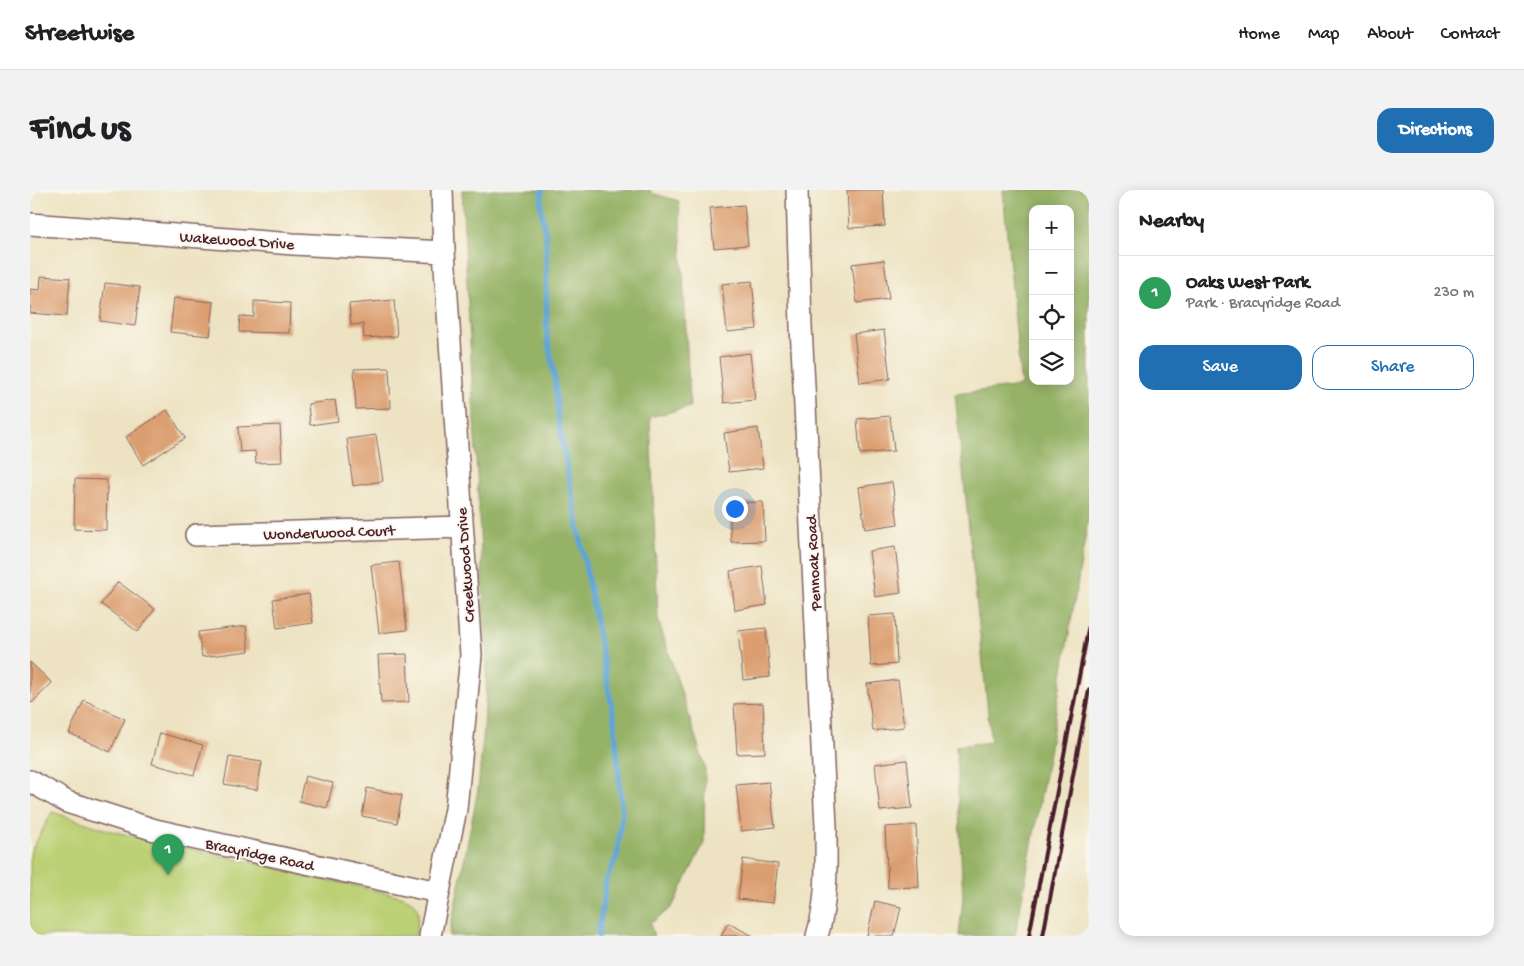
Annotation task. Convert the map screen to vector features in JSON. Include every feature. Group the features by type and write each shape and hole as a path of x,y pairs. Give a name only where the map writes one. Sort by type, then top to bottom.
{"street":[{"name":"Creekwood Drive","path":"430,936 456,809 471,655 461,527 442,190"},
{"name":"Pennoak Road","path":"797,190 801,326 826,826 826,882 822,921 818,936"},
{"name":"Wakewood Drive","path":"30,224 293,244 444,252"},
{"name":"Wonderwood Court","path":"196,535 461,527"},
{"name":"Bracyridge Road","path":"30,781 67,802 155,830 438,892"}],"green space":[{"path":"462,190 651,190 651,193 679,201 690,407 650,417 658,619 705,767 704,843 672,907 650,924 654,936 449,936 478,790 484,728 487,665"},
{"path":"1003,190 1089,190 1089,514 1050,747 1015,936 959,936 963,898 956,746 991,742 955,394 1021,386"},
{"path":"52,812 111,831 405,897 417,909 418,918 415,936 30,936 30,853"}],"building":[{"path":"847,190 883,190 885,226 849,228"},
{"path":"744,205 748,245 714,248 710,208"},
{"path":"884,260 889,299 857,303 852,264"},
{"path":"41,276 70,278 67,316 30,313 30,289 40,290"},
{"path":"752,281 757,329 727,332 722,284"},
{"path":"105,283 140,287 135,326 100,321"},
{"path":"174,298 214,302 210,336 170,332"},
{"path":"394,300 397,336 364,338 363,324 351,325 349,304"},
{"path":"254,301 290,303 289,333 239,332 240,316 254,317"},
{"path":"884,330 890,379 860,383 854,334"},
{"path":"750,353 755,400 724,403 719,357"},
{"path":"389,368 391,408 356,409 354,369"},
{"path":"335,400 338,421 310,425 308,404"},
{"path":"167,410 185,438 143,465 126,437"},
{"path":"890,416 894,451 860,454 857,419"},
{"path":"280,425 282,462 256,463 255,451 240,452 238,427"},
{"path":"758,428 763,468 729,472 724,433"},
{"path":"376,435 383,481 353,486 347,439"},
{"path":"75,479 107,480 106,530 74,529"},
{"path":"892,482 898,524 865,529 859,487"},
{"path":"763,502 765,541 731,542 729,503"},
{"path":"895,547 901,593 875,597 869,551"},
{"path":"399,562 407,630 379,633 371,565"},
{"path":"762,566 767,605 735,610 730,571"},
{"path":"118,582 155,609 138,632 101,604"},
{"path":"309,594 313,623 277,628 273,599"},
{"path":"895,614 897,664 871,666 868,616"},
{"path":"246,626 249,651 202,657 198,632"},
{"path":"766,628 770,677 743,680 738,631"},
{"path":"407,654 409,702 381,703 378,655"},
{"path":"30,662 52,683 32,703 30,700"},
{"path":"898,680 904,727 873,731 867,684"},
{"path":"84,700 125,719 110,752 69,733"},
{"path":"763,703 765,753 737,754 734,704"},
{"path":"160,733 203,745 194,775 152,764"},
{"path":"229,757 262,762 257,790 224,784"},
{"path":"907,760 912,808 880,811 875,764"},
{"path":"305,776 333,783 327,808 299,801"},
{"path":"769,782 775,827 741,831 736,785"},
{"path":"367,788 402,795 397,823 362,816"},
{"path":"916,825 919,887 888,888 885,827"},
{"path":"743,859 778,864 773,903 738,899"},
{"path":"875,901 901,907 894,936 867,936"},
{"path":"728,923 753,936 721,936"}],"waterway":[{"path":"542,190 541,208 546,238 547,336 554,374 559,425 614,718 622,811 617,856 606,881 598,936"}],"railway":[{"path":"1029,936 1089,625"},
{"path":"1043,936 1089,690"}],"place":[{"name":"Oaks West Park","path":"168,875"}]}
